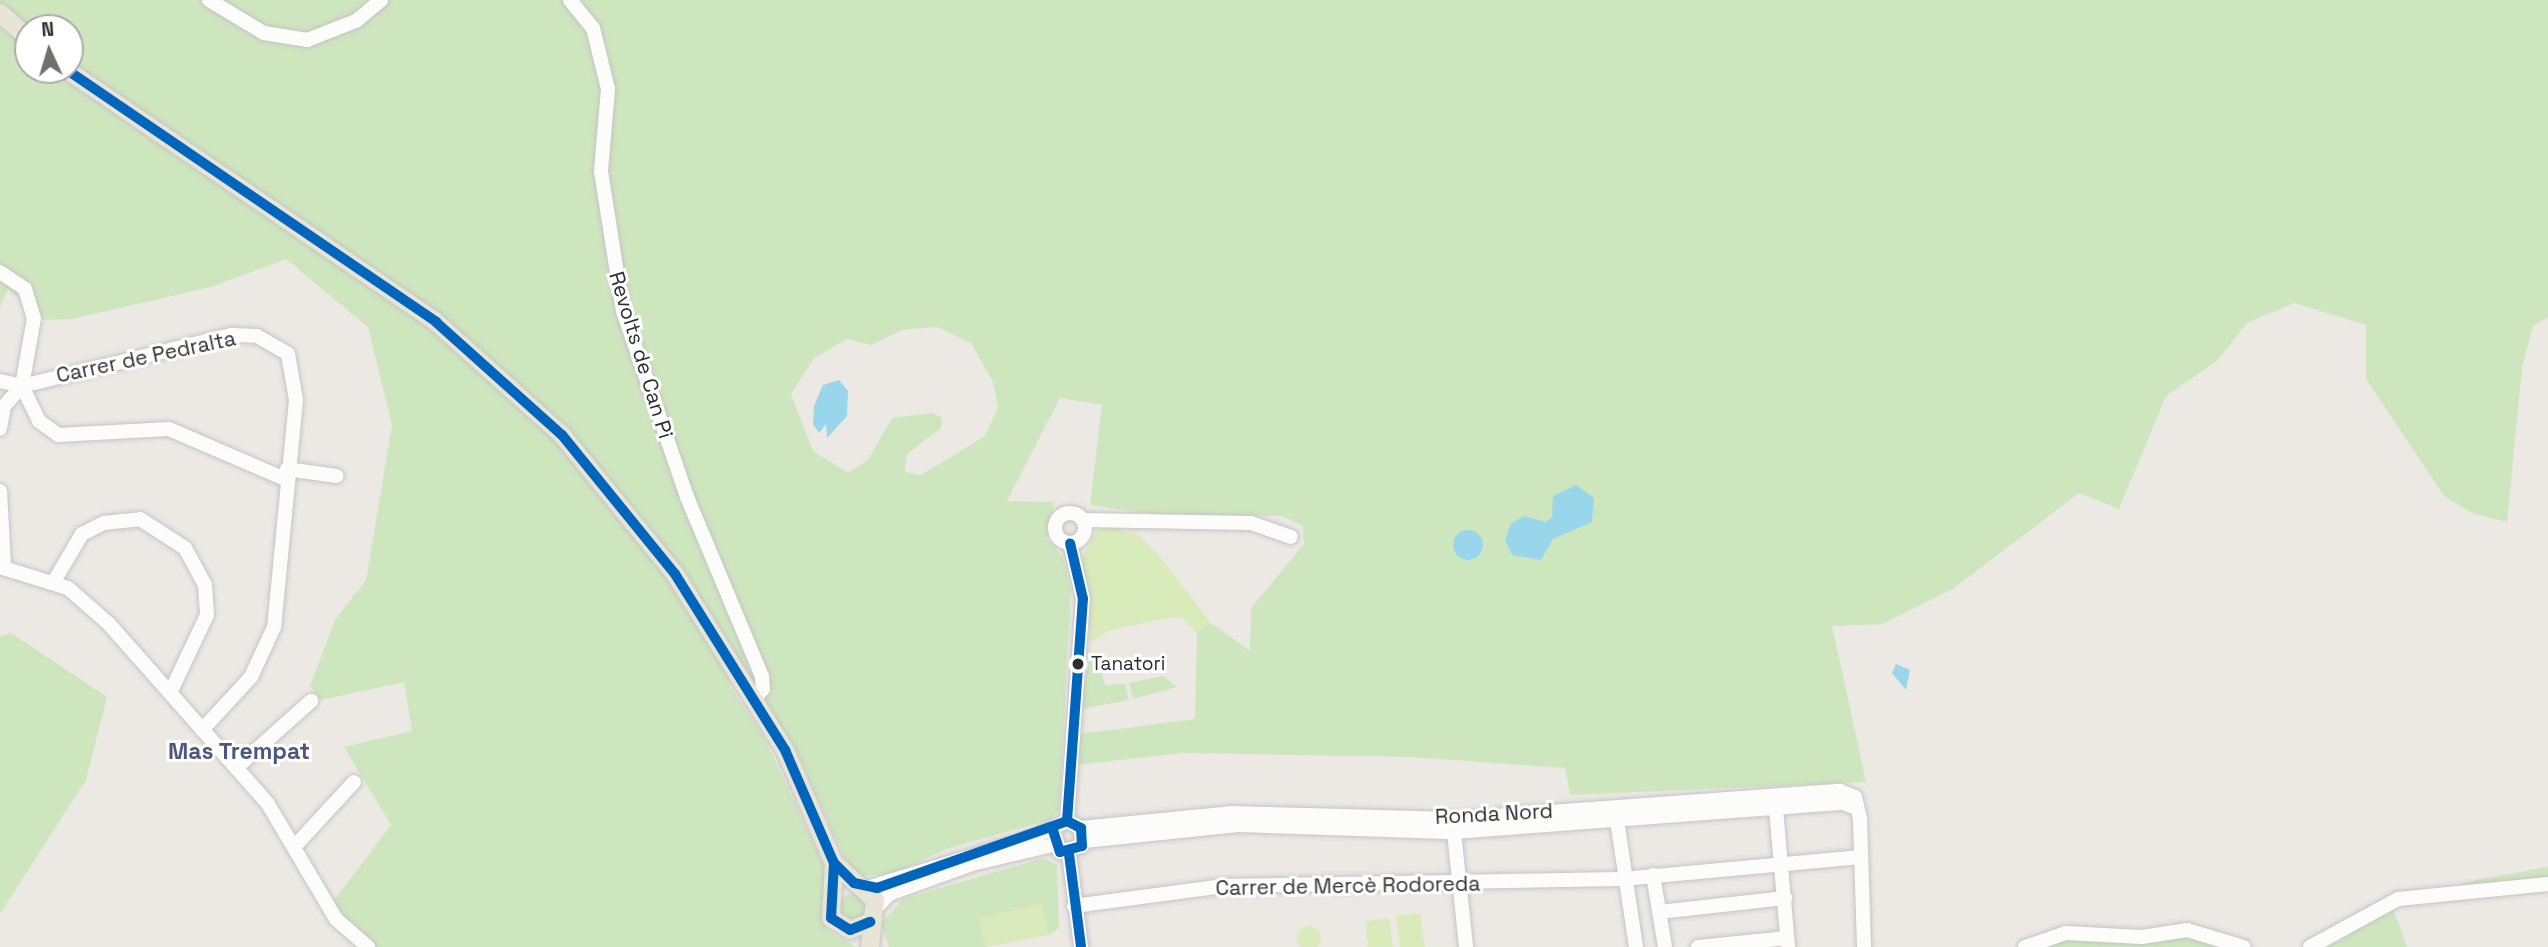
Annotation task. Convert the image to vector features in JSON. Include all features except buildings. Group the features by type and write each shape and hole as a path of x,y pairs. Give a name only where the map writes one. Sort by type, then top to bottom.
{"main road":[{"path":"0,13 14,25"},
{"path":"84,82 436,322 562,435 675,574 785,750 834,863 834,890 828,911 850,930 864,947"},
{"path":"834,863 860,885 873,915 870,947"},
{"path":"834,890 860,885"},
{"path":"850,930 873,915"}],"street":[{"path":"208,0 264,33 307,40 356,20 381,0"},
{"name":"Revolts de Can Pi","path":"569,0 593,28 608,89 601,171 623,311 687,497 762,676 763,689 753,700"},
{"path":"0,272 25,289 34,318 22,386 4,406 0,429"},
{"name":"Carrer de Pedralta","path":"0,380 22,386 232,335 257,336 288,354 295,372 268,651 228,709 202,730"},
{"path":"22,386 39,421 58,435 169,429 286,474 337,476"},
{"path":"0,491 2,566 53,583 88,602 236,768 295,845 336,919 368,947"},
{"path":"873,915 888,894 1053,837 1066,821 1083,599 1070,543 1056,535 1057,518 1070,512 1083,520 1251,523 1291,537"},
{"path":"53,583 82,534 141,519 168,533 199,568 207,615 170,693"},
{"path":"1070,543 1084,533 1083,520"},
{"path":"236,768 311,701"},
{"path":"295,845 354,782"},
{"name":"Ronda Nord","path":"1082,835 1230,813 1455,820 1840,792 1855,802"},
{"path":"1855,802 1861,857 1864,947"},
{"name":"Ronda Nord","path":"1082,835 1238,825 1454,832 1855,802"},
{"path":"1698,947 1787,942 1776,809"},
{"path":"1617,820 1623,879 1636,947"},
{"path":"1066,821 1082,835 1069,854"},
{"path":"1454,832 1457,883 1466,947"},
{"path":"1053,837 1069,854 1081,947"},
{"path":"860,885 1053,837"},
{"name":"Carrer de Mercè Rodoreda","path":"1074,906 1224,886 1623,879 1782,862 1861,857"},
{"path":"1653,876 1665,947"},
{"path":"2310,947 2398,899 2548,884"},
{"path":"1659,912 1785,898"},
{"path":"2025,947 2066,933 2142,937 2187,930 2244,947"}],"green space":[{"path":"0,0 2548,0 2548,317 2533,326 2522,368 2507,522 2474,514 2444,496 2366,379 2366,325 2294,303 2247,323 2218,360 2166,396 2119,509 2079,493 1954,588 1882,624 1832,626 1866,782 1570,795 1565,768 1412,757 1182,753 1076,765 1080,734 1195,719 1197,633 1211,623 1250,651 1251,608 1304,544 1303,526 1282,516 1167,516 1090,505 1102,405 1060,398 1007,501 1054,502 1047,539 1063,557 1071,591 1059,809 1052,819 949,848 894,873 860,876 845,859 794,746 733,654 730,686 766,741 831,881 821,903 827,930 856,947 372,947 358,939 332,903 391,825 344,747 412,731 404,682 321,700 310,686 335,620 366,580 392,425 368,327 286,259 211,287 72,319 44,320 8,289 0,307","holes":["937,327 971,343 993,382 998,407 985,436 921,475 905,472 907,454 941,428 942,418 933,413 892,418 868,460 848,473 813,451 791,394 814,358 847,339 871,345 902,330"]},
{"path":"1111,526 1139,536 1158,554 1211,623 1197,633 1181,617 1167,618 1108,631 1091,643 1082,557 1099,528"},
{"path":"11,633 107,697 86,780 0,914 0,636"},
{"path":"1099,659 1105,685 1125,684 1129,700 1081,709 1088,662"},
{"path":"1163,676 1177,687 1133,699 1129,683"},
{"path":"1043,858 1057,865 1059,928 1049,935 1041,904 979,919 986,947 889,947 881,924 903,899"},
{"path":"2548,867 2548,881 2458,892 2458,885 2470,881"},
{"path":"852,894 861,898 865,907 861,916 852,920 843,916 839,907 843,898"},
{"path":"1042,904 1049,935 986,947 979,919"},
{"path":"2392,906 2407,947 2326,947 2338,942"},
{"path":"1420,913 1425,947 1400,947 1396,916"},
{"path":"1389,918 1393,947 1368,947 1365,921"},
{"path":"1309,926 1317,930 1321,938 1317,946 1309,950 1301,946 1297,938 1301,930"},
{"path":"2187,935 2231,947 2033,947 2058,938"}],"water":[{"path":"839,380 848,391 847,416 827,438 826,424 819,433 813,424 814,406 823,385"},
{"path":"1576,485 1594,498 1592,522 1553,539 1541,560 1512,555 1505,540 1511,524 1524,516 1546,522 1552,517 1553,496"},
{"path":"1468,530 1474,531 1482,539 1482,551 1474,559 1468,560 1462,559 1454,551 1453,545 1454,539 1462,531"},
{"path":"1896,664 1910,670 1906,690 1892,673"}],"transit line":[{"path":"84,82 436,322 562,435 675,574 785,750 834,863 831,918 850,930 870,922"},
{"path":"1067,821 1083,599 1070,543"},
{"path":"834,863 854,883 877,888 1067,821 1081,828 1082,846 1060,852 1053,830"},
{"path":"1069,854 1081,947"}],"place":[{"name":"Tanatori","path":"1078,664"}],"district":[{"name":"Mas Trempat","path":"239,751"}]}
